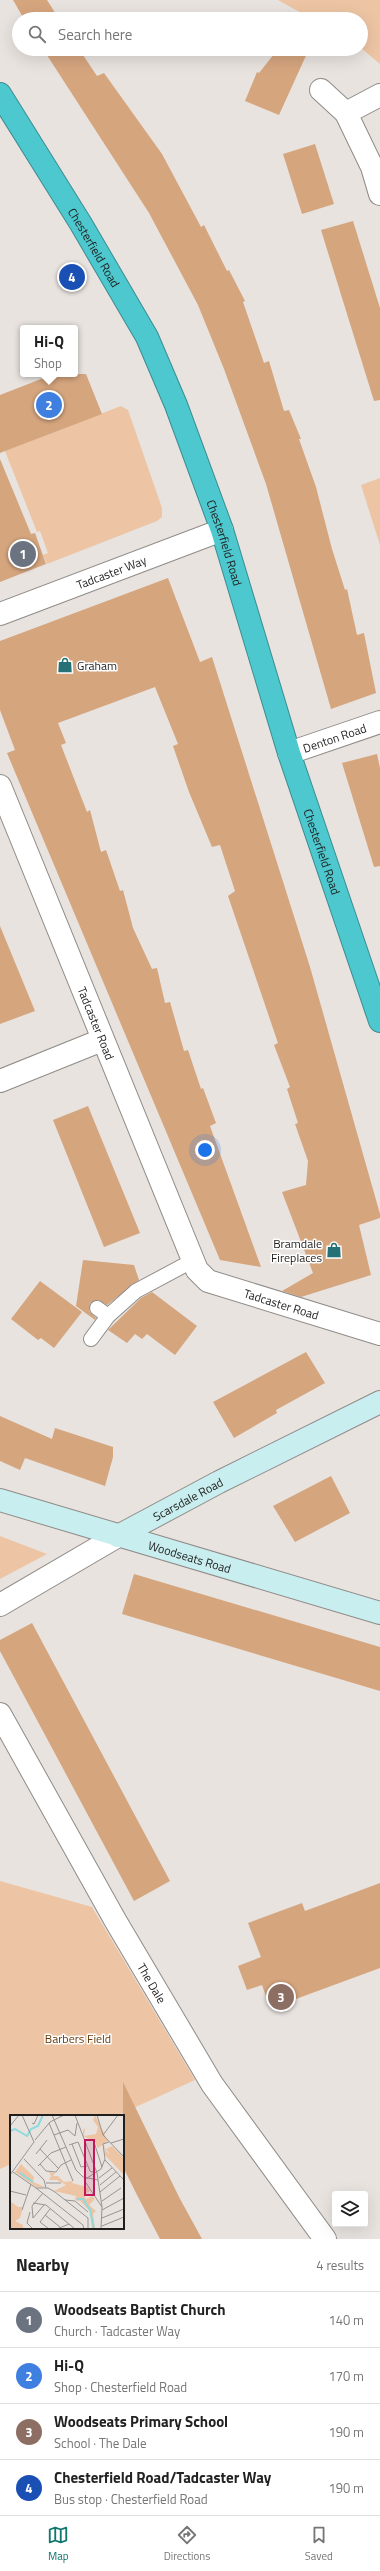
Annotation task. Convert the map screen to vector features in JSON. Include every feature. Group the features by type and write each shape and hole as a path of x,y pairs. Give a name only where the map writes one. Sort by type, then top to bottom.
{"highway":[{"name":"Chesterfield Road","path":"0,94 74,212 147,337 176,406 222,530 289,753 380,1021"}],"street":[{"path":"321,90 346,113 372,167 380,194"},
{"path":"346,113 380,95"},
{"name":"Tadcaster Way","path":"0,614 222,530"},
{"name":"Denton Road","path":"289,753 380,722"},
{"name":"Tadcaster Road","path":"0,786 102,1040 198,1270 208,1281 380,1334"},
{"path":"0,1080 102,1040"},
{"name":"Scarsdale Road","path":"0,1605 118,1536 219,1482 380,1402"},
{"name":"Woodseats Road","path":"0,1500 380,1614"},
{"name":"The Dale","path":"0,1714 115,1920 212,2084 325,2239"}],"lane":[{"path":"91,1339 102,1312 136,1291 194,1260"}],"green space":[{"path":"278,0 380,0 380,64 368,54 368,12 299,12"},
{"path":"121,406 128,410 162,508 162,517 157,521 47,564 43,555 48,553 40,531 37,532 5,451"},
{"path":"380,478 380,545 361,485"},
{"path":"0,1536 47,1554 0,1579"},
{"name":"Barbers Field","path":"0,1881 92,1907 195,2080 118,2115 10,2115 10,2164 0,2169"}],"building":[{"path":"13,0 47,0 55,12 20,12"},
{"path":"48,56 84,56 97,76 104,73 162,154 201,227 204,225 227,271 229,270 245,301 243,302 264,363 269,361 284,411 289,410 301,439 299,439 316,487 332,549 345,590 347,589 357,635 364,633 376,693 331,709 266,484 224,369 198,305 149,213"},
{"path":"272,56 306,56 279,115 245,101 257,72 259,73"},
{"path":"315,144 334,204 302,214 283,154"},
{"path":"353,221 380,308 380,400 374,401 321,230"},
{"path":"78,374 86,374 102,414 0,453 0,395 46,377 78,377"},
{"path":"0,459 31,534 35,533 46,564 0,582"},
{"path":"168,578 200,662 212,657 310,967 380,1214 380,1218 359,1225 371,1275 301,1297 282,1291 313,1273 282,1192 306,1185 308,1161 295,1124 298,1123 287,1089 290,1087 274,1045 278,1043 228,896 235,891 220,845 212,847 189,792 173,746 178,744 155,687 58,723 66,743 61,745 87,812 90,810 101,852 106,850 120,891 123,890 133,928 152,969 157,968 165,1003 170,1002 184,1051 188,1050 201,1089 203,1088 216,1123 210,1126 261,1267 220,1260 7,753 15,750 0,710 0,641"},
{"path":"377,754 380,768 380,866 374,867 342,763"},
{"path":"0,926 35,1011 0,1024"},
{"path":"88,1106 140,1233 104,1247 53,1120"},
{"path":"83,1260 134,1265 139,1280 107,1305 98,1300 90,1303 89,1311 96,1318 95,1320 76,1306"},
{"path":"40,1281 82,1312 54,1348 41,1338 38,1340 11,1319"},
{"path":"152,1292 197,1326 175,1355 147,1334 142,1339 135,1334 127,1343 108,1330 141,1298"},
{"path":"306,1352 325,1383 276,1410 277,1413 234,1438 213,1402"},
{"path":"0,1416 52,1439 55,1428 113,1447 113,1457 105,1486 25,1458 20,1470 0,1461"},
{"path":"331,1476 350,1513 295,1542 273,1506"},
{"path":"134,1574 380,1647 380,1691 122,1614"},
{"path":"32,1623 170,1881 134,1901 0,1651 0,1640"},
{"path":"380,1883 380,1968 285,2003 282,1997 268,2002 262,1985 247,1990 238,1966 261,1957 248,1923 302,1903 305,1911"},
{"path":"123,2082 179,2197 202,2239 160,2239 124,2169"}],"place":[{"name":"Chesterfield Road/Tadcaster Way","path":"72,277"},
{"name":"Hi-Q","path":"49,405"},
{"name":"Woodseats Baptist Church","path":"23,554"},
{"name":"Graham","path":"65,665"},
{"name":"Bramdale Fireplaces","path":"334,1250"},
{"name":"Woodseats Primary School","path":"281,1997"}]}
